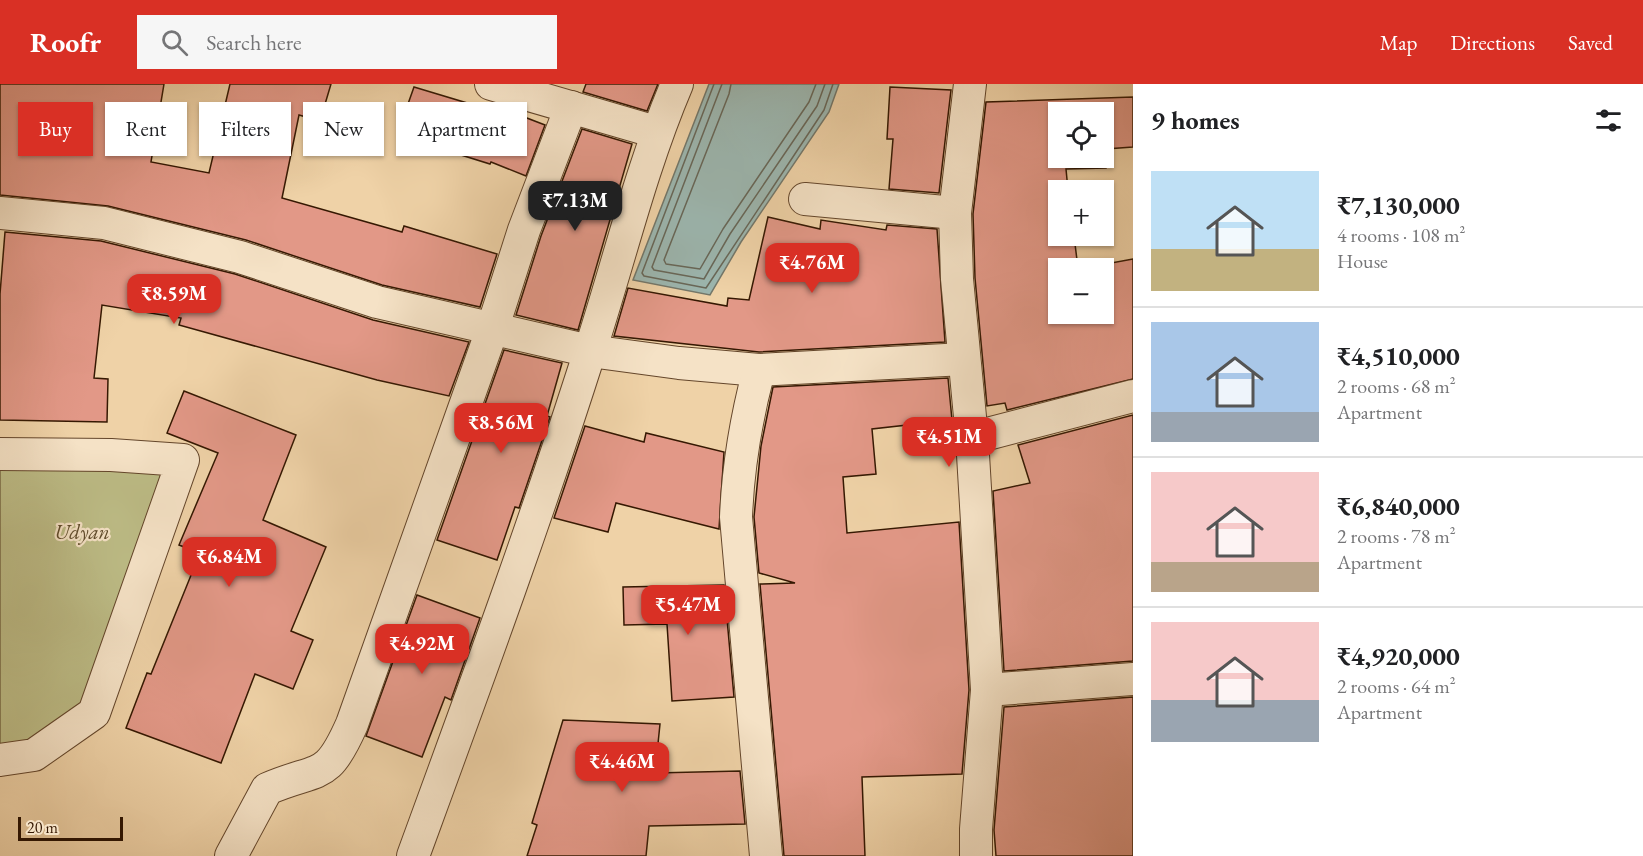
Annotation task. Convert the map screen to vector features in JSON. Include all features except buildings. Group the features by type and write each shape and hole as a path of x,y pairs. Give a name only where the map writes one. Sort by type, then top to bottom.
{"street":[{"path":"491,84 656,132"},
{"path":"412,856 499,621 590,351 656,132 677,84"},
{"path":"970,84 955,213 957,279 972,438 987,690 976,856"},
{"path":"231,856 267,789 318,773 338,756 352,724 492,330 524,230 571,107"},
{"path":"805,199 955,213"},
{"path":"0,213 104,223 240,257 376,302 590,351 759,370 964,359"},
{"path":"759,370 747,417 737,474 736,517 765,856"},
{"path":"972,438 1133,396"},
{"path":"0,454 111,455 183,460 94,713 34,755 0,760"},
{"path":"987,690 1133,679"}],"green space":[{"name":"Udyan","path":"0,445 196,451 139,621 98,722 0,774"}],"water":[{"path":"709,84 839,84 829,112 741,242 710,295 633,280"}]}
